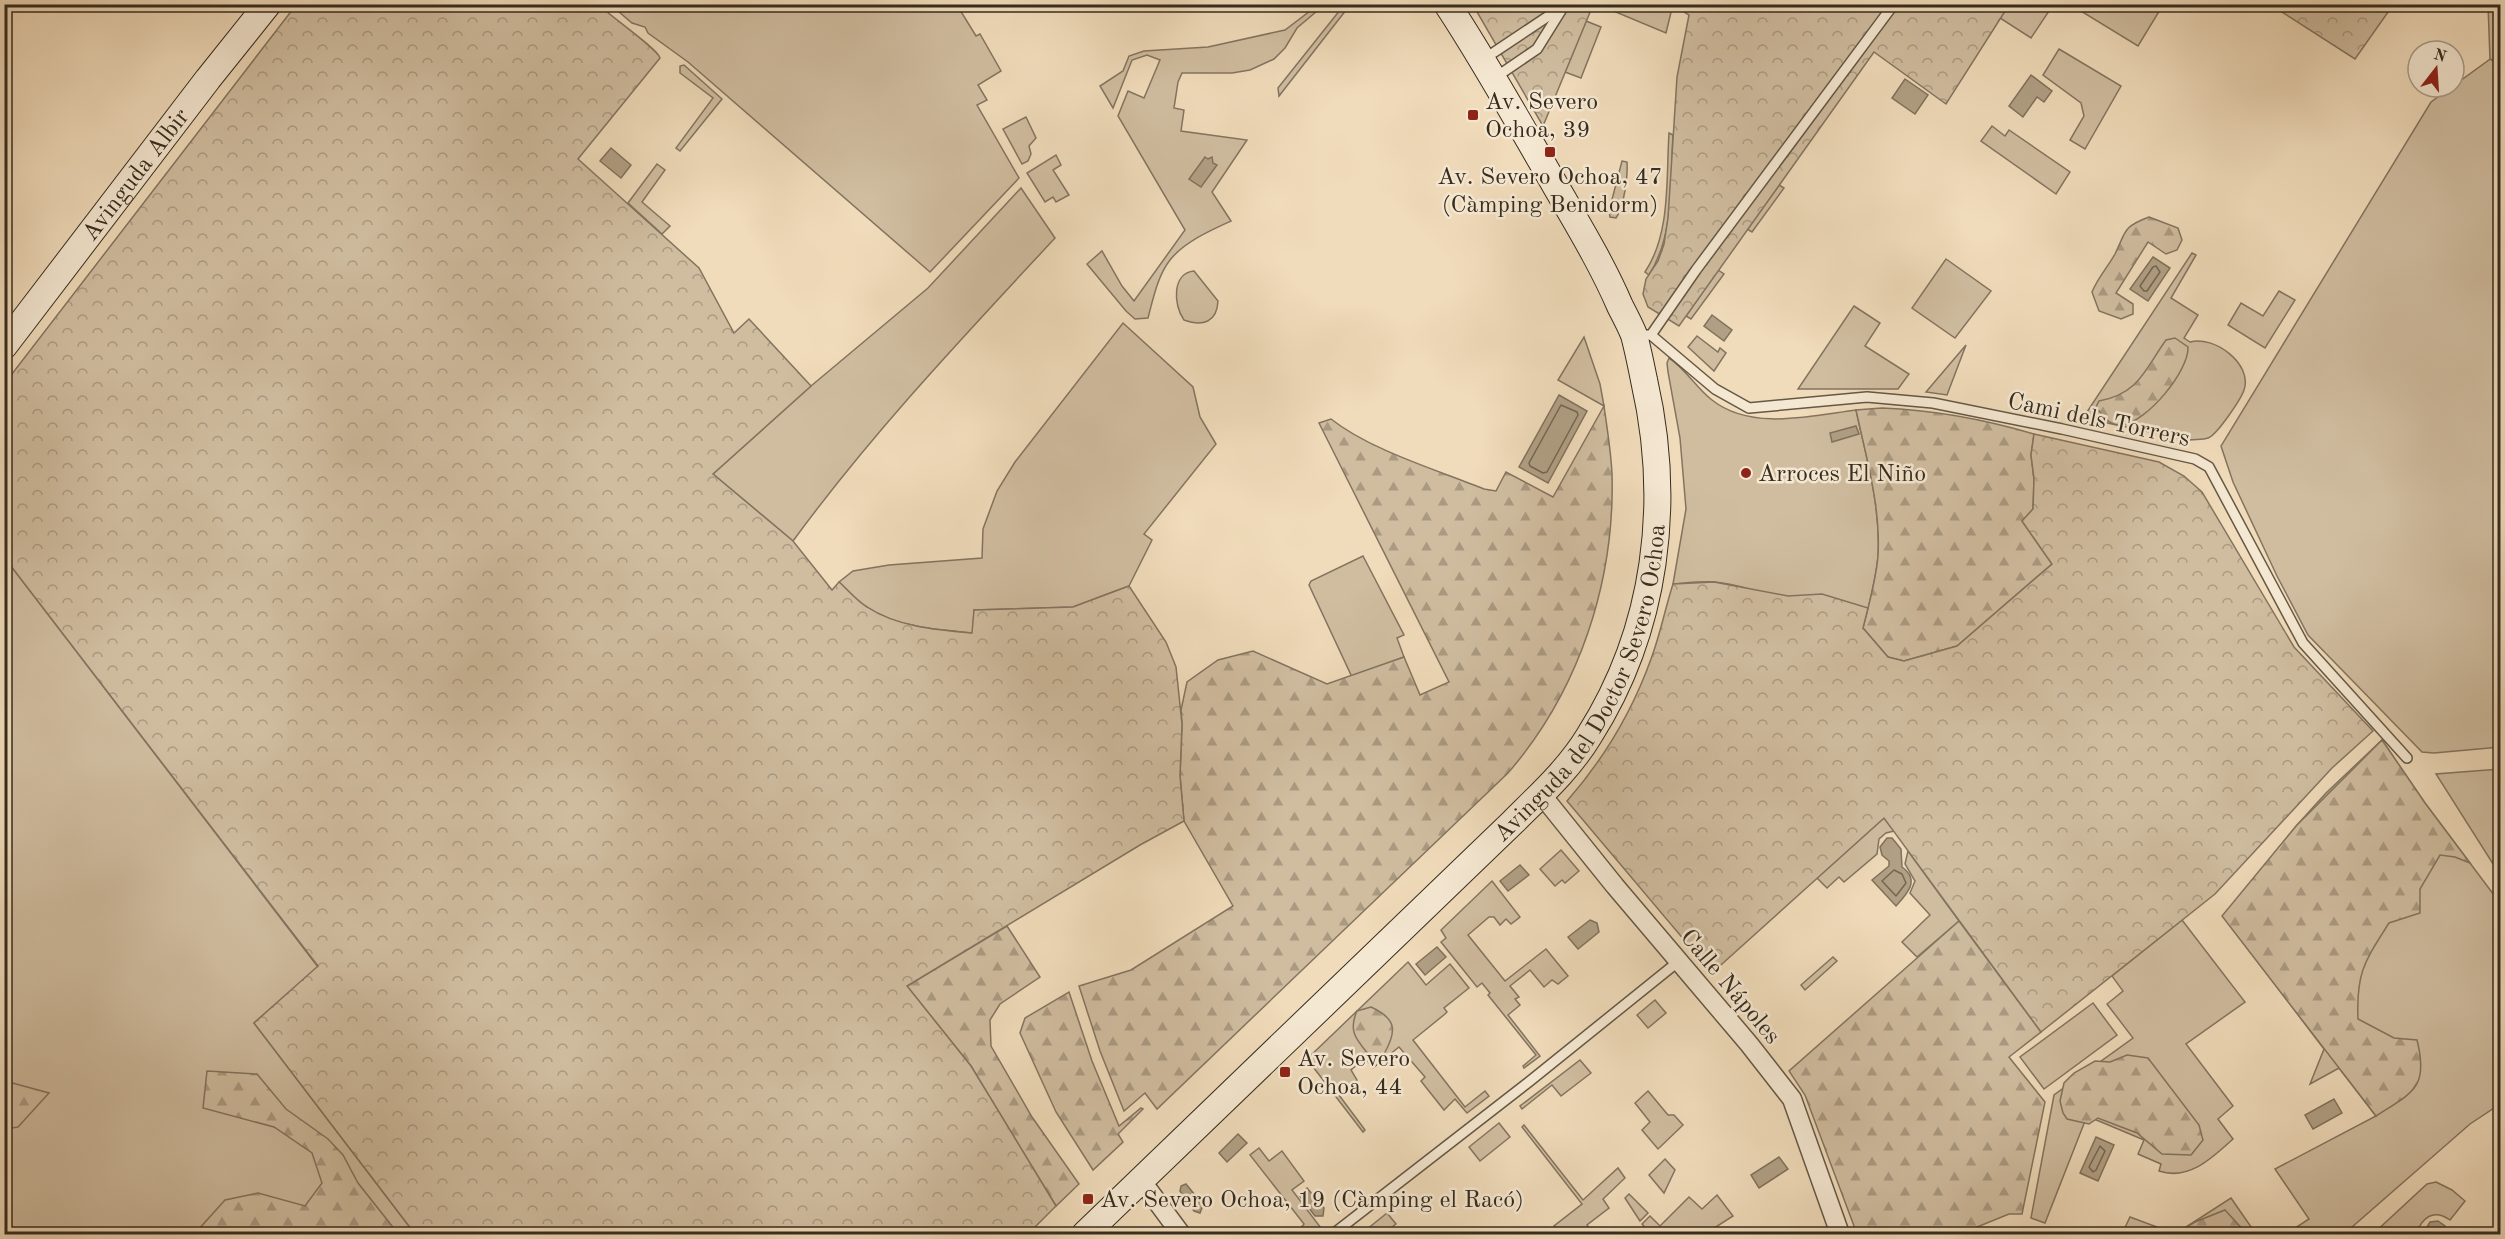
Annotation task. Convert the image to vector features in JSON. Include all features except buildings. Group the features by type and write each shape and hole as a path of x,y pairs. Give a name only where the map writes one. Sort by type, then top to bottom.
{"street":[{"name":"Avinguda Albir","path":"4,346 268,4"},
{"name":"Avinguda del Doctor Severo Ochoa","path":"1085,1234 1565,769 1589,737 1611,697 1638,631 1651,581 1658,528 1659,474 1642,335 1489,69 1448,4"},
{"name":"Calle Nápoles","path":"1541,794 1792,1099 1840,1234"},
{"path":"1141,1180 1181,1234"}],"lane":[{"path":"1642,335 1696,270 1894,4"},
{"path":"1489,69 1564,5"},
{"path":"1489,69 1537,49 1564,5"},
{"name":"Cami dels Torrers","path":"1642,335 1715,389 1749,408 1867,397 1934,403 2195,459 2209,466 2303,643 2407,758"},
{"path":"1333,1234 1530,1081 1679,961"}],"green space":[{"path":"1599,4 1673,4 1666,33 1599,5"},
{"path":"2009,4 2053,5 2031,38 2000,18"},
{"path":"296,5 599,5 651,47 660,58 578,159 699,268 734,333 749,319 811,386 713,474 793,541 832,590 839,582 863,605 891,619 918,626 972,633 974,610 1073,607 1129,586 1166,642 1176,667 1182,724 1180,776 1184,821 1140,845 907,986 971,1066 1056,1206 1028,1234 415,1234 254,1023 318,966 4,557 5,383"},
{"path":"611,5 957,5 976,36 980,34 1001,71 978,85 987,100 977,105 1019,178 930,272 688,62 648,33 645,27 632,23"},
{"path":"1318,5 1324,5 1297,28 1285,48 1274,59 1250,70 1232,73 1182,73 1178,82 1174,108 1184,110 1181,131 1247,140 1212,192 1231,221 1198,237 1170,260 1159,280 1148,318 1135,319 1087,264 1102,251 1122,286 1134,301 1185,230 1118,116 1128,91 1144,98 1160,60 1147,55 1132,60 1113,108 1100,86 1123,71 1129,56 1144,51 1208,47 1285,30"},
{"path":"1344,5 1350,5 1279,96 1278,88"},
{"path":"1473,5 1593,5 1543,126"},
{"path":"1673,5 2009,5 1946,104 1874,52 1679,326 1648,307 1643,294 1646,279 1658,261 1664,244 1668,218 1677,77 1689,15"},
{"path":"2071,5 2163,5 2138,46"},
{"path":"2271,5 2393,5 2355,59"},
{"path":"2488,5 2500,5 2500,65 2490,59"},
{"path":"1586,21 1601,27 1581,78 1565,72"},
{"path":"2059,49 2121,86 2085,149 2070,140 2084,116 2081,103 2043,75"},
{"path":"2500,52 2500,747 2434,753 2422,752 2308,635 2277,576 2233,482 2221,446 2431,102 2435,99 2466,99 2466,77"},
{"path":"684,65 722,99 680,151 676,148 713,98 680,73 680,66"},
{"path":"1026,117 1036,138 1029,146 1031,154 1028,161 1022,164 1003,129"},
{"path":"1992,126 2005,136 2009,130 2070,172 2056,194 1981,141"},
{"path":"1669,133 1673,135 1670,207 1663,242 1649,275 1645,272 1659,240 1666,205"},
{"path":"1056,155 1061,165 1053,170 1069,195 1056,202 1053,197 1045,202 1027,173"},
{"path":"1622,161 1627,162 1626,183 1616,218 1610,217 1609,211"},
{"path":"657,164 665,170 642,202 670,226 662,234 628,203"},
{"path":"1779,185 1784,188 1752,232 1747,229"},
{"path":"1021,188 1055,238 953,348 854,462 793,541 713,474 811,386 928,288"},
{"path":"2149,217 2178,228 2182,240 2177,250 2166,254 2148,242 2116,293 2133,304 2133,314 2121,319 2099,311 2092,292 2094,287 2129,227"},
{"path":"2192,253 2196,255 2171,298 2198,315 2184,338 2190,342 2200,341 2220,347 2237,362 2243,371 2244,390 2234,408 2223,424 2208,438 2189,440 2083,418"},
{"path":"1946,259 1991,291 1955,338 1912,308"},
{"path":"1718,270 1724,274 1691,319 1686,316"},
{"path":"1194,271 1218,301 1215,314 1203,323 1184,320 1178,306 1178,283 1187,273"},
{"path":"2279,291 2295,300 2265,348 2228,325 2241,303 2263,316"},
{"path":"1854,306 1880,323 1865,346 1909,374 1898,389 1798,389"},
{"path":"1123,323 1193,387 1200,417 1216,444 1144,534 1152,540 1129,586 1073,607 974,610 973,633 918,626 891,619 863,605 839,582 853,571 889,565 982,558 983,529 997,491 1015,462"},
{"path":"1697,336 1718,352 1720,348 1726,353 1714,371 1688,347"},
{"path":"1584,337 1600,384 1604,406 1558,380"},
{"path":"2175,338 2188,347 2182,369 2165,394 2132,422 2117,425 2107,420 2096,407 2099,401 2113,398 2132,386 2140,379 2166,340"},
{"path":"1966,345 1947,395 1926,392"},
{"path":"1669,358 1712,400 1728,410 1745,415 1782,419 1856,410 1872,482 1878,538 1876,574 1863,628 1886,655 1803,611 1759,592 1715,582 1673,584 1686,509 1680,438 1668,372"},
{"path":"1604,406 1612,474 1611,514 1607,555 1599,594 1588,633 1573,671 1555,707 1533,741 1508,773 1157,1109 1145,1093 1124,1111 1100,1051 1079,986 1131,970 1233,906 1184,821 1180,776 1181,710 1187,682 1218,660 1253,651 1327,684 1404,657 1420,695 1449,682 1319,423 1331,419 1384,450 1484,489 1496,491 1506,472 1553,497"},
{"path":"1882,408 1959,416 2034,434 2031,455 2034,479 2033,509 2022,521 2052,564 1957,646 1904,661 1888,657 1863,628 1876,574 1878,538 1872,482 1856,410"},
{"path":"2034,434 2159,462 2184,476 2202,492 2294,647 2373,731 2332,768 2215,894 2041,1032 1884,818 1712,973 1567,801 1593,769 1635,698 1654,650 1673,584 1714,582 1788,596 1822,594 1868,608 1863,628 1888,657 1904,661 1957,646 2052,564 2022,521 2033,509 2034,479 2031,455"},
{"path":"1363,556 1404,635 1397,638 1404,657 1352,677 1309,585 1311,581"},
{"path":"4,557 318,967 254,1023 415,1234 5,1234"},
{"path":"2382,740 2425,803 2500,903 2500,1104 2470,1124 2344,1234 2286,1234 2309,1219 2275,1169 2376,1116 2339,1068 2310,1084 2324,1049 2223,916 2297,825 2326,793"},
{"path":"2382,740 2470,863 2455,857 2440,855 2420,889 2420,913 2389,923 2364,968 2359,990 2358,1019 2394,1038 2417,1040 2420,1056 2421,1069 2415,1087 2400,1101 2376,1116 2222,916 2297,825"},
{"path":"2500,769 2500,875 2436,774"},
{"path":"1884,818 1894,831 1886,833 1879,839 1877,854 1844,882 1839,877 1827,888 1817,878"},
{"path":"1561,850 1579,871 1565,883 1562,880 1555,886 1540,869"},
{"path":"1908,851 1959,921 1917,957 1902,942 1930,915 1910,893 1915,881 1905,864"},
{"path":"1492,881 1520,917 1511,924 1506,919 1500,925 1494,917 1489,917 1468,935 1505,981 1546,949 1568,976 1558,984 1552,980 1544,987 1530,970 1510,986 1519,997 1515,999 1520,1005 1508,1015 1540,1056 1524,1068 1523,1066 1536,1055 1488,995 1490,993 1482,983 1477,987 1441,942 1446,938 1441,930"},
{"path":"2182,920 2245,1002 2186,1044 2233,1106 2218,1119 2233,1139 2199,1166 2180,1173 2170,1173 2159,1171 2161,1164 2138,1154 2144,1140 2087,1116 2045,1223 2031,1218 2054,1095 2133,1038 2107,1004 2123,991 2112,976"},
{"path":"1959,921 2041,1032 2009,1057 2045,1102 2022,1214 2009,1214 1960,1234 1857,1234 1805,1095 1789,1071"},
{"path":"1007,926 1040,977 1000,1004 990,1020 991,1046 1032,1117 1079,1184 1056,1206 971,1066 907,986"},
{"path":"1833,957 1837,961 1805,990 1801,985"},
{"path":"1408,962 1426,985 1450,964 1469,988 1444,1008 1447,1012 1445,1014 1413,1040 1465,1107 1485,1091 1489,1096 1467,1113 1455,1099 1444,1110 1421,1081 1425,1077 1399,1047 1373,1068 1365,1058 1351,1070 1357,1080 1339,1095 1365,1130 1363,1132 1307,1059"},
{"path":"1069,992 1092,1061 1119,1126 1141,1108 1143,1109 1118,1134 1123,1142 1093,1170 1056,1112 1020,1033 1025,1018"},
{"path":"1655,1000 1666,1013 1648,1028 1637,1015"},
{"path":"2093,1003 2117,1035 2044,1089 2020,1057"},
{"path":"1371,1007 1386,1016 1392,1026 1391,1039 1384,1054 1369,1055 1360,1044 1353,1029 1357,1011"},
{"path":"2127,1055 2148,1058 2199,1125 2203,1140 2191,1155 2162,1154 2137,1133 2098,1118 2089,1124 2067,1119 2063,1113 2060,1101 2064,1083 2074,1073 2095,1061 2110,1062"},
{"path":"1580,1060 1591,1073 1561,1096 1552,1085 1522,1109 1520,1106"},
{"path":"207,1071 257,1074 286,1109 328,1139 343,1155 358,1183 396,1234 203,1234 198,1230 225,1200 258,1193 305,1206 322,1183 312,1153 274,1127 203,1108"},
{"path":"5,1081 49,1093 18,1127 5,1129"},
{"path":"1648,1091 1668,1115 1674,1115 1683,1125 1658,1149 1642,1130 1650,1122 1635,1103"},
{"path":"1499,1123 1510,1137 1480,1161 1469,1147"},
{"path":"1524,1125 1583,1200 1618,1168 1625,1178 1603,1199 1609,1208 1587,1225 1593,1234 1560,1234 1554,1226 1582,1204 1522,1127"},
{"path":"1259,1148 1269,1161 1282,1151 1304,1181 1292,1190 1321,1228 1313,1234 1304,1234 1300,1229 1304,1224 1250,1155"},
{"path":"1665,1159 1675,1170 1664,1193 1649,1175"},
{"path":"2436,1182 2452,1190 2465,1201 2450,1220 2433,1215 2421,1223 2416,1234 2373,1234 2427,1184"},
{"path":"1629,1194 1648,1213 1640,1221 1625,1198"},
{"path":"1717,1195 1733,1216 1705,1234 1679,1234 1677,1232 1650,1234 1642,1224 1650,1216 1660,1226 1689,1197 1702,1209"},
{"path":"2231,1198 2256,1234 2175,1234"},
{"path":"2225,1210 2247,1234 2175,1234 2195,1222"},
{"path":"1387,1213 1396,1224 1383,1234 1361,1234"},
{"path":"2130,1217 2157,1227 2148,1234 2122,1234"}],"water":[{"path":"2031,75 2052,91 2044,102 2037,97 2023,117 2009,106"},
{"path":"1905,79 1928,95 1915,114 1892,98"},
{"path":"611,148 631,165 621,178 600,161"},
{"path":"1205,157 1208,159 1212,157 1213,163 1217,165 1201,187 1189,179"},
{"path":"2153,257 2170,268 2148,301 2130,289"},
{"path":"1712,315 1732,330 1724,341 1704,326"},
{"path":"1559,395 1587,411 1548,483 1519,467"},
{"path":"1856,426 1859,434 1832,442 1830,433"},
{"path":"1887,838 1892,838 1901,849 1902,867 1911,882 1905,896 1896,906 1872,880 1889,866 1889,861 1882,855 1880,847"},
{"path":"1520,865 1529,875 1508,891 1500,881"},
{"path":"1590,920 1597,923 1599,932 1578,949 1568,937"},
{"path":"1437,947 1446,957 1425,975 1416,964"},
{"path":"2334,1099 2342,1113 2313,1129 2305,1115"},
{"path":"1238,1134 1247,1143 1227,1162 1219,1153"},
{"path":"2096,1137 2114,1145 2098,1181 2080,1173"},
{"path":"1779,1157 1788,1169 1759,1188 1751,1175"},
{"path":"1186,1184 1203,1205 1200,1213 1194,1211 1180,1191 1181,1186"},
{"path":"1307,1188 1324,1208 1323,1216 1315,1216 1299,1195"},
{"path":"2438,1221 2445,1226 2446,1234 2423,1234 2430,1222"}],"place":[{"name":"Av. Severo Ochoa, 39","path":"1473,115"},
{"name":"Av. Severo Ochoa, 47 (Càmping Benidorm)","path":"1550,152"},
{"name":"Arroces El Niño","path":"1746,473"},
{"name":"Av. Severo Ochoa, 44","path":"1285,1072"},
{"name":"Av. Severo Ochoa, 19 (Càmping el Racó)","path":"1088,1199"}]}
